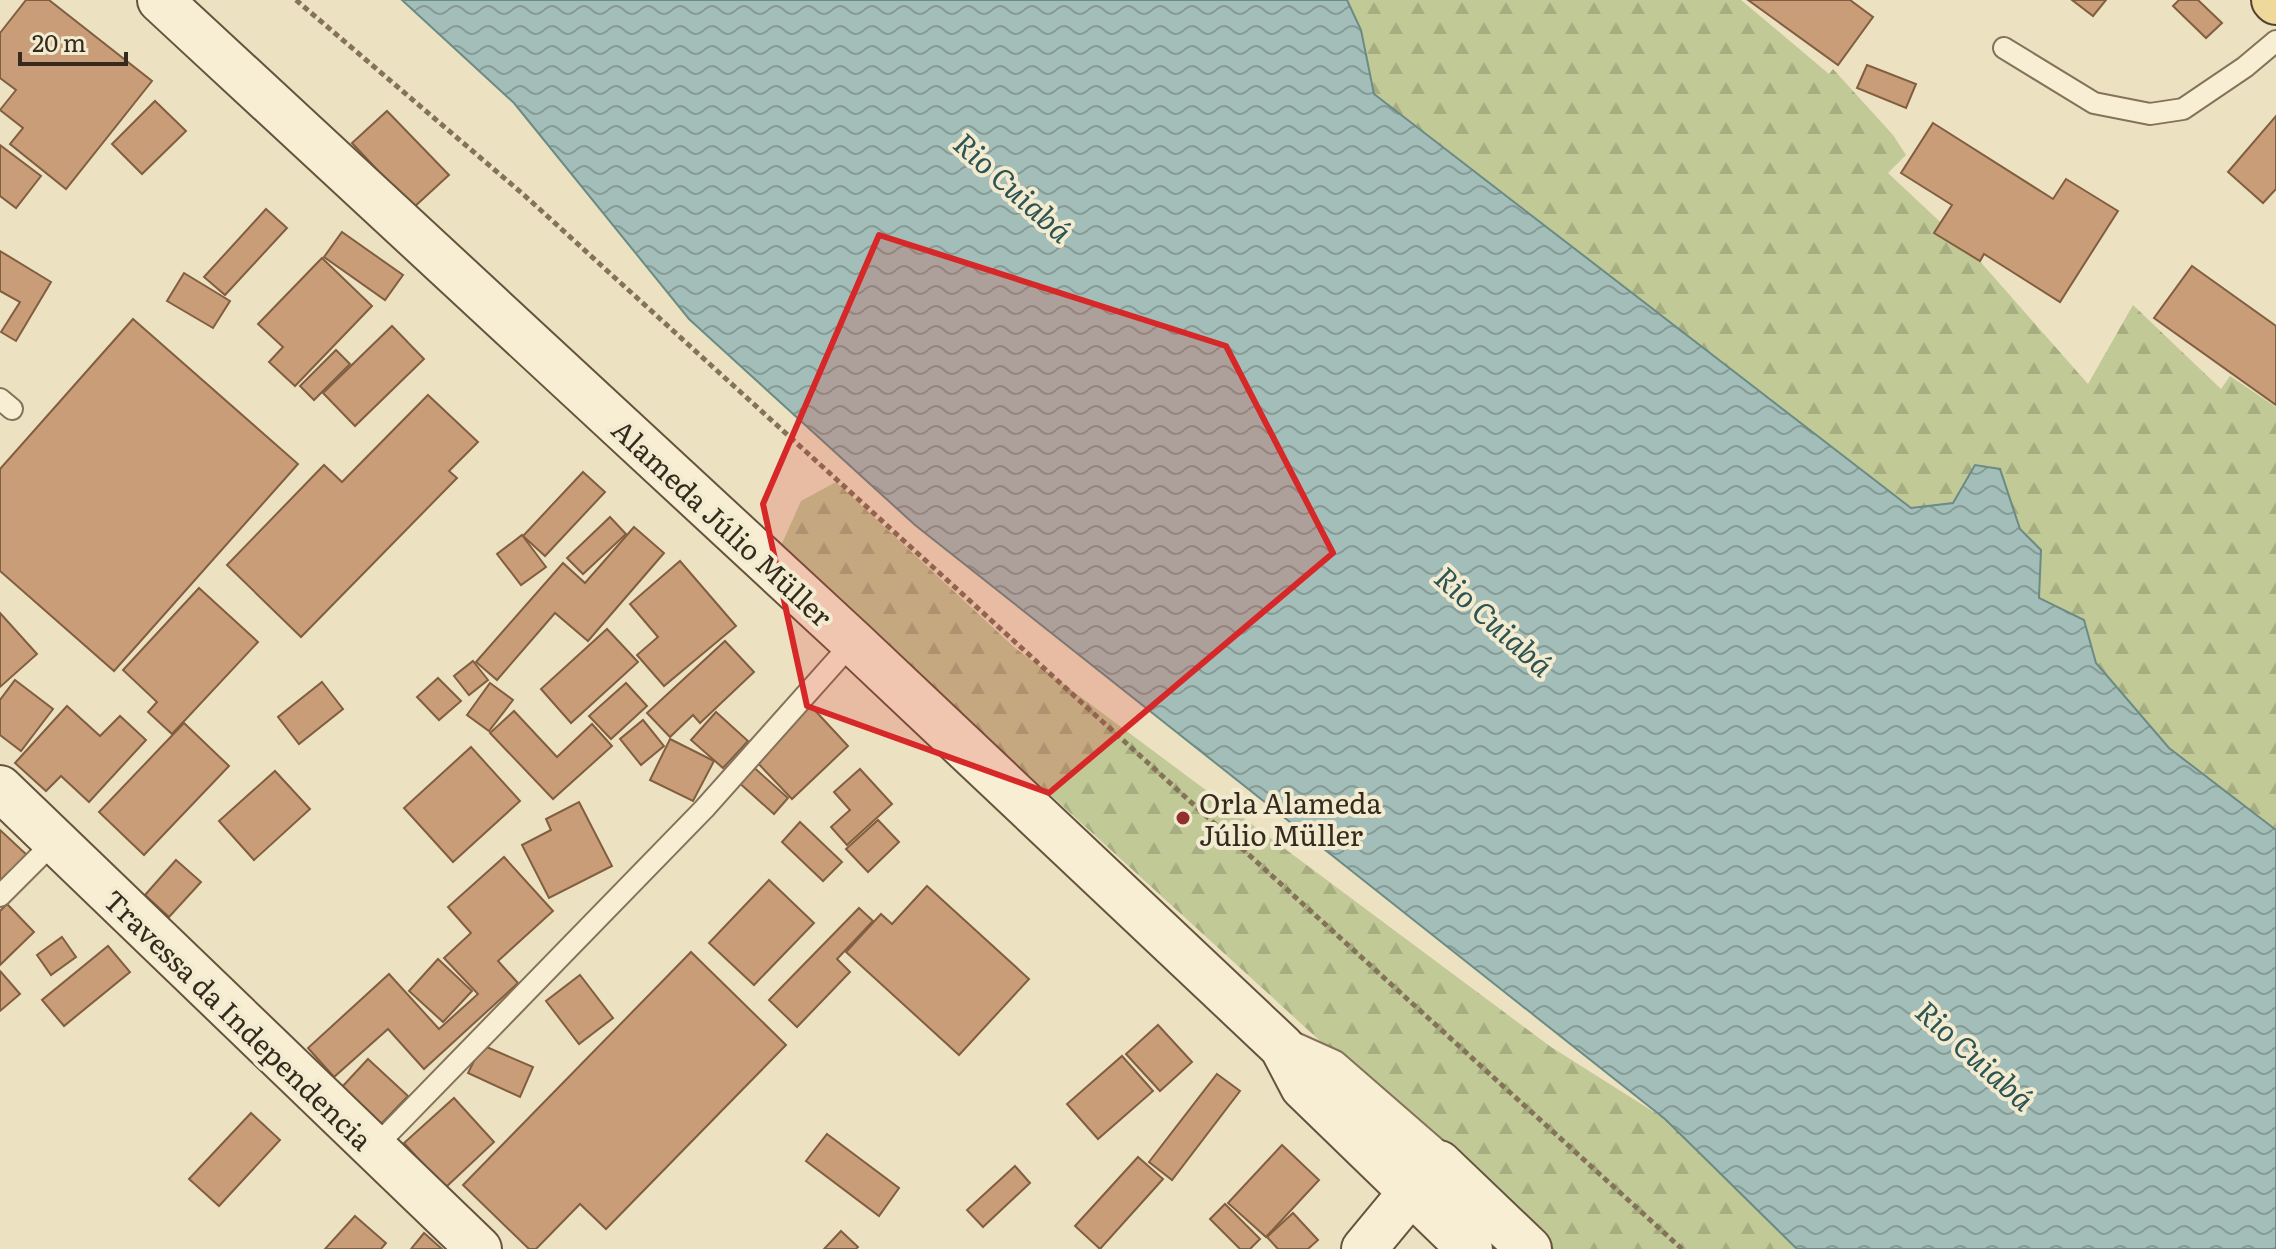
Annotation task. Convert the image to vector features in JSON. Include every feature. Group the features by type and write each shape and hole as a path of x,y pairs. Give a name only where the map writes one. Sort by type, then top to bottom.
{"main road":[{"name":"Alameda Júlio Müller","path":"160,0 853,642 1282,1047 1303,1087 1529,1249"},
{"name":"Travessa da Independencia","path":"0,788 479,1249"},
{"name":"Alameda Júlio Müller","path":"1426,1177 1470,1249"},
{"path":"1364,1249 1426,1177"}],"lane":[{"path":"2004,48 2094,103 2150,114 2183,109 2245,67 2276,41"},
{"path":"374,1148 704,809 853,642"},
{"path":"0,896 54,842"}],"path":[{"path":"296,0 524,195 1682,1249"}],"highlighted area":[{"path":"879,235 1226,346 1333,553 1049,793 807,706 763,504"}],"green space":[{"path":"1347,0 1741,0 1829,74 1833,69 1893,135 1906,155 1888,173 1970,250 2088,384 2133,305 2221,389 2230,376 2276,407 2276,830 2169,748 2096,663 2084,620 2039,598 2041,550 2020,529 2000,469 1975,465 1953,503 1911,508 1374,94 1361,30"},
{"path":"836,482 1015,648 1551,1047 1665,1119 1797,1249 1548,1249 780,548 801,501"}],"water":[{"name":"Rio Cuiabá","path":"402,0 1347,0 1361,30 1374,94 1911,508 1953,503 1975,465 2000,469 2020,529 2041,550 2039,598 2084,620 2096,663 2169,748 2276,830 2276,1249 1797,1249 1665,1119 915,525 689,319 514,103"}],"building":[{"path":"26,0 49,0 152,81 66,189 10,144 23,128 0,110 16,90 0,78 0,33"},
{"path":"1748,0 1850,0 1873,17 1838,65"},
{"path":"2072,0 2106,0 2093,16"},
{"path":"2179,0 2198,0 2222,23 2206,38 2173,6"},
{"path":"1867,65 1916,84 1906,108 1857,88"},
{"path":"155,101 186,131 142,174 112,144"},
{"path":"387,111 449,175 413,208 352,143"},
{"path":"2276,116 2276,189 2263,203 2228,172"},
{"path":"1933,123 2053,199 2066,179 2118,211 2060,302 1984,254 1980,261 1934,233 1952,205 1901,173"},
{"path":"0,145 41,176 16,208 0,196"},
{"path":"266,209 287,228 225,295 204,277"},
{"path":"342,232 403,275 385,300 324,257"},
{"path":"0,251 51,282 16,341 1,332 20,302 0,291"},
{"path":"322,258 372,306 295,386 269,362 283,347 258,324"},
{"path":"2192,266 2276,326 2276,405 2154,318"},
{"path":"184,273 230,301 213,328 167,301"},
{"path":"133,319 298,464 114,671 0,571 0,469"},
{"path":"392,326 424,359 355,426 323,393"},
{"path":"336,350 350,364 314,400 300,386"},
{"path":"428,395 478,442 449,471 457,478 301,637 227,565 324,465 342,482"},
{"path":"583,472 605,492 545,556 523,536"},
{"path":"610,517 626,534 583,574 567,558"},
{"path":"634,527 664,553 588,641 555,613 497,680 476,662 563,563 585,583"},
{"path":"522,535 546,567 521,585 497,554"},
{"path":"680,561 736,626 664,686 637,655 658,637 630,604"},
{"path":"199,588 258,642 172,734 148,712 157,702 123,670"},
{"path":"0,613 37,654 0,687"},
{"path":"607,629 638,662 571,723 541,689"},
{"path":"725,641 754,672 700,723 693,715 670,737 647,713"},
{"path":"473,661 488,680 469,695 454,676"},
{"path":"438,678 461,701 439,720 417,697"},
{"path":"15,680 53,709 21,751 0,735 0,700"},
{"path":"322,682 343,709 299,744 278,717"},
{"path":"490,683 513,700 489,731 467,715"},
{"path":"626,683 647,706 611,739 589,716"},
{"path":"809,704 848,746 792,799 753,758"},
{"path":"67,706 100,736 120,716 146,740 89,802 61,776 46,791 15,763"},
{"path":"514,711 557,757 592,724 612,746 553,799 490,733"},
{"path":"716,712 748,741 723,768 691,740"},
{"path":"643,720 664,746 641,765 620,739"},
{"path":"184,723 229,766 144,855 99,812"},
{"path":"670,739 714,761 693,801 650,780"},
{"path":"471,747 520,801 453,862 404,808"},
{"path":"750,764 788,798 774,814 736,780"},
{"path":"860,769 892,804 847,845 831,827 850,810 834,792"},
{"path":"275,771 310,809 254,860 219,821"},
{"path":"579,802 612,866 549,898 522,845 551,830 546,819"},
{"path":"878,820 899,842 868,872 846,849"},
{"path":"800,822 842,862 823,881 782,842"},
{"path":"0,830 28,856 0,886"},
{"path":"504,857 553,911 498,961 518,983 424,1069 388,1029 334,1077 308,1048 389,974 439,1029 478,994 444,958 471,933 448,907"},
{"path":"176,860 201,882 169,917 145,895"},
{"path":"769,880 814,923 754,985 709,943"},
{"path":"927,886 1029,979 959,1055 846,952 881,914 892,924"},
{"path":"7,904 34,932 0,965 0,911"},
{"path":"859,908 873,921 837,959 850,972 797,1027 769,1000"},
{"path":"62,937 76,957 51,975 37,955"},
{"path":"108,946 130,972 64,1026 42,1000"},
{"path":"691,952 786,1045 606,1229 580,1204 536,1249 529,1249 463,1185"},
{"path":"438,959 472,991 443,1022 409,991"},
{"path":"0,971 20,994 0,1011"},
{"path":"580,975 613,1018 579,1044 546,1001"},
{"path":"1158,1025 1192,1062 1160,1091 1126,1054"},
{"path":"482,1045 533,1067 520,1097 468,1073"},
{"path":"1122,1056 1153,1091 1098,1139 1067,1104"},
{"path":"368,1059 408,1096 380,1125 341,1088"},
{"path":"1217,1074 1240,1091 1172,1180 1149,1162"},
{"path":"454,1098 494,1142 445,1188 404,1143"},
{"path":"251,1113 280,1140 219,1206 189,1179"},
{"path":"827,1134 899,1188 879,1216 806,1161"},
{"path":"1282,1145 1319,1180 1266,1237 1228,1203"},
{"path":"1138,1157 1163,1179 1100,1249 1075,1226"},
{"path":"1015,1166 1030,1183 983,1227 967,1210"},
{"path":"1225,1204 1260,1239 1250,1249 1240,1249 1210,1219"},
{"path":"1293,1213 1318,1240 1308,1249 1278,1249 1267,1237"},
{"path":"355,1216 386,1243 381,1249 325,1249"},
{"path":"841,1231 858,1247 824,1249"},
{"path":"424,1233 442,1249 411,1249"}],"place":[{"name":"Orla Alameda Júlio Müller","path":"1183,818"}]}
